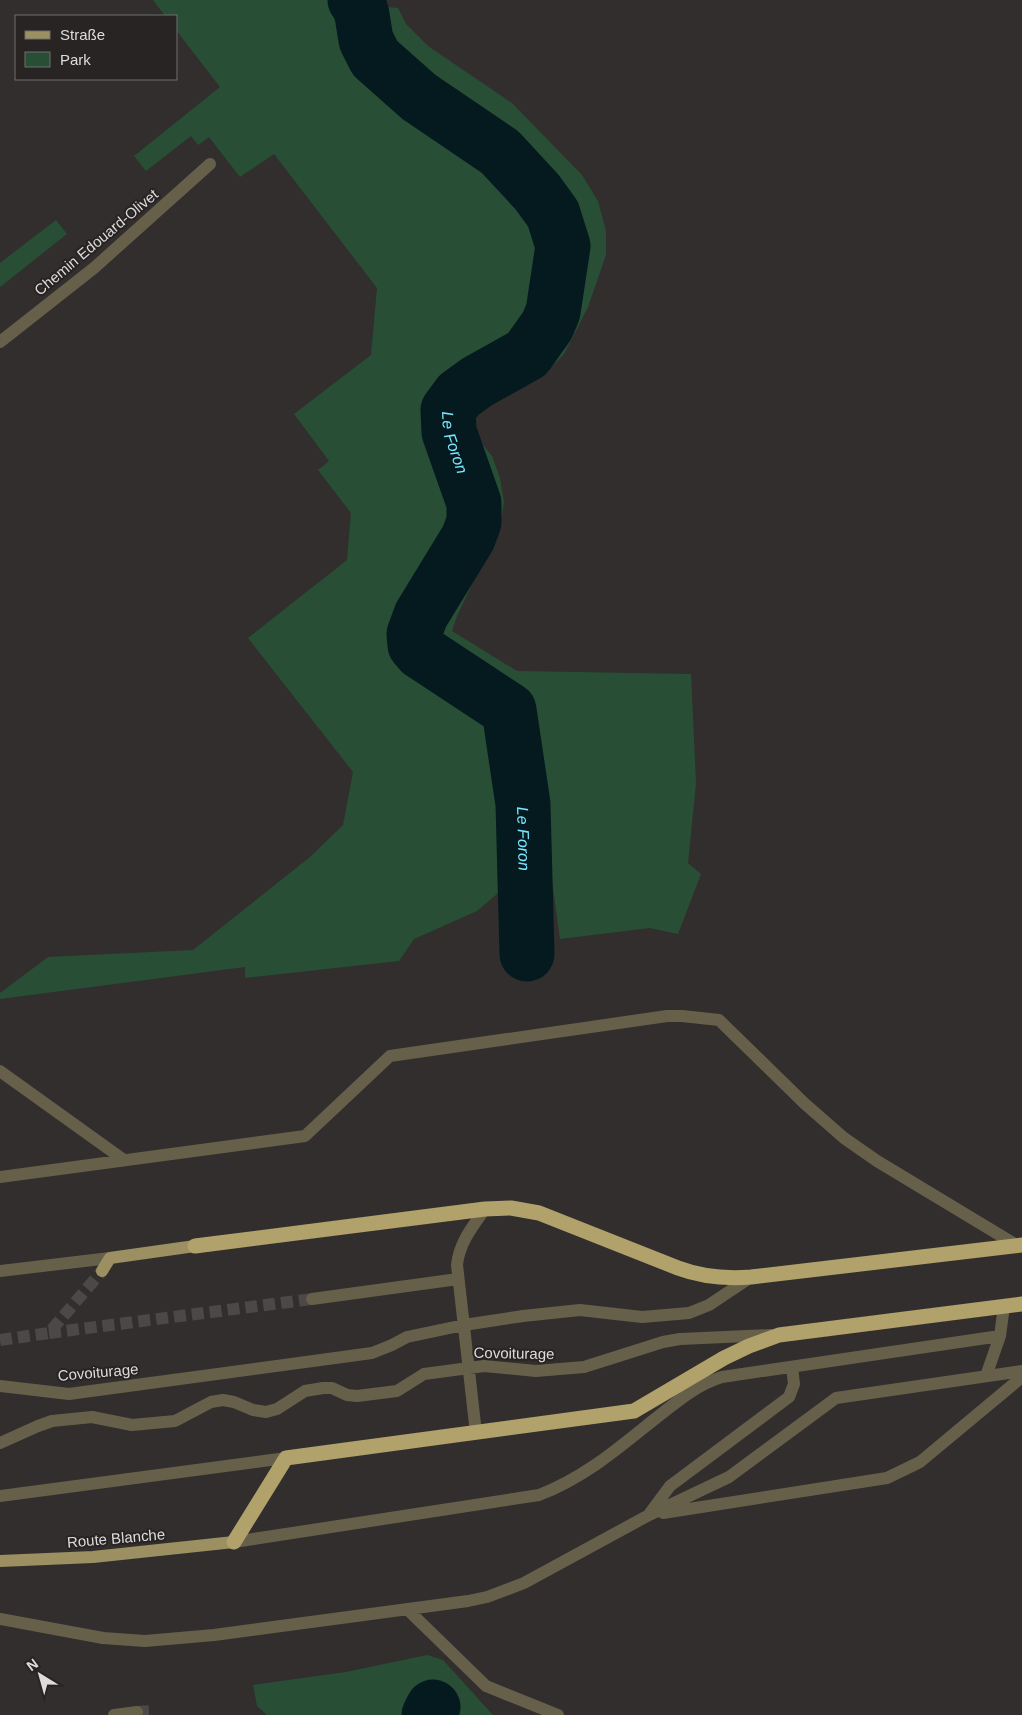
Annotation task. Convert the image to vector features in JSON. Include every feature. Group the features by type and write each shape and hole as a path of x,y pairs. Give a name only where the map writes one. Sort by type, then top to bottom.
{"highway":[{"path":"195,1246 485,1209 510,1208 539,1213 696,1274 726,1278 751,1277 1020,1246"},
{"path":"234,1542 286,1458 634,1411 724,1358 779,1335 1022,1304"}],"main road":[{"path":"102,1271 110,1258 195,1246"},
{"name":"Route Blanche","path":"1,1560 93,1557 234,1542"}],"street":[{"name":"Chemin Edouard-Olivet","path":"0,342 94,268 210,164"},
{"path":"0,1177 304,1136 390,1056 667,1016 699,1017 719,1020 804,1103 860,1150 1020,1246"},
{"path":"0,1071 124,1160"},
{"path":"476,1433 457,1265 460,1250 466,1236 485,1209"},
{"path":"0,1271 110,1258"},
{"name":"Covoiturage","path":"0,1386 70,1394 372,1353 407,1337 464,1325 524,1316 580,1310 642,1317 689,1313 709,1305 751,1277"},
{"path":"312,1298 458,1279"},
{"path":"986,1376 1000,1336 1004,1306"},
{"name":"Covoiturage","path":"0,1443 52,1421 92,1417 126,1424 175,1421 211,1402 223,1400 231,1401 253,1410 266,1412 277,1409 305,1391 327,1388 353,1396 393,1392 420,1375 488,1366 544,1371 584,1367 663,1342 680,1339 779,1335"},
{"path":"234,1542 539,1495 567,1483 589,1470 672,1406 697,1388 713,1380 722,1377 1000,1336"},
{"path":"649,1515 670,1486 789,1397 794,1384 792,1367"},
{"path":"0,1619 103,1638 145,1641 214,1635 468,1601 524,1583 649,1515 729,1477 836,1398 1022,1371"},
{"path":"649,1515 887,1478 920,1462 1022,1377"},
{"path":"634,1411 672,1406"},
{"path":"0,1496 286,1458"},
{"path":"408,1610 486,1686 558,1715"},
{"path":"114,1715 137,1712"}],"green space":[{"path":"153,0 337,0 345,12 354,56 459,133 528,195 542,224 548,243 548,255 539,315 534,325 521,342 462,381 437,408 434,420 436,437 462,508 464,523 453,548 411,604 404,624 402,640 404,652 417,668 500,717 514,867 511,882 477,911 414,939 399,961 245,978 245,967 0,999 0,993 48,957 193,950 310,857 343,825 353,772 248,638 347,560 351,513 318,470 329,461 294,414 371,355 377,288 274,154 240,177 209,137 198,145 191,136 146,171 134,156 220,87 178,33 178,15 164,15"},
{"path":"377,6 398,8 406,24 428,46 512,103 582,175 598,201 606,231 606,255 588,307 564,354 550,368 490,398 472,415 470,424 475,435 492,456 500,478 504,502 500,525 457,616 452,631 517,671 691,674 696,783 688,863 701,874 678,934 650,928 560,939 529,715 525,707 431,644 428,638 428,633 476,542 488,513 488,485 479,457 464,434 459,415 461,406 482,387 511,377 531,362 544,347 560,321 567,299 574,251 568,221 562,207 535,170 505,137 392,56 385,45 381,33"},
{"path":"56,220 67,234 0,287 0,263"},
{"path":"427,1655 443,1660 493,1715 442,1715 442,1706 420,1692 419,1710 416,1715 267,1715 257,1706 253,1685 346,1672"}],"waterway":[{"name":"Le Foron","path":"355,0 359,5 362,15 366,40 375,58 419,97 500,152 537,192 553,214 563,246 553,312 547,326 527,354 477,382 459,395 448,410 449,432 474,503 474,522 468,538 421,615 414,634 415,645 421,652 509,710 523,804 527,954"},
{"name":"Le Foron","path":"429,1715 433,1707"}],"tunnel":[{"path":"0,1340 49,1333 102,1271"},
{"path":"49,1333 312,1299"},
{"path":"137,1712 153,1711"}]}
